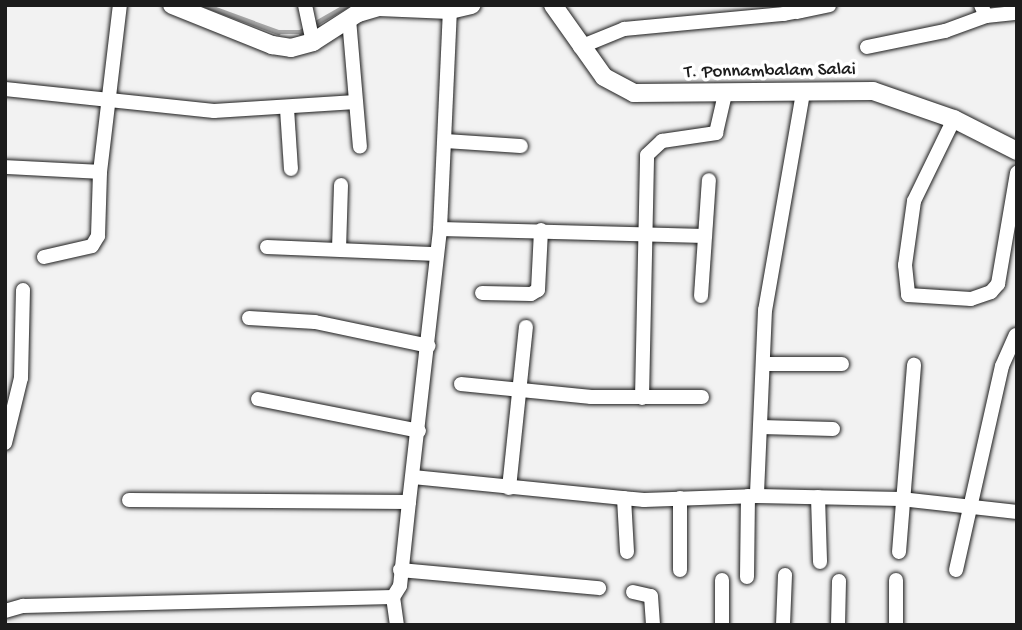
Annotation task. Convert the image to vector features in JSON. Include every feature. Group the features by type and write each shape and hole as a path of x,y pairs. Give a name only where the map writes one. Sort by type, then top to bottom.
{"street":[{"path":"44,257 95,242 100,172 111,102 120,5"},
{"path":"172,5 193,9 272,45 291,48 308,25 349,19 379,7 450,10 471,5"},
{"name":"T. Ponnambalam Salai","path":"553,5 580,47 604,77 634,93 725,95 873,91 954,119 1017,151"},
{"path":"580,47 624,29 830,5"},
{"path":"397,625 393,597 401,570 419,431 440,229 450,10"},
{"path":"867,47 945,31 984,11 1017,13"},
{"path":"349,19 360,147"},
{"path":"5,89 214,111 287,109 356,102"},
{"path":"747,577 776,231 803,93"},
{"path":"642,398 650,149 662,141 716,133 725,95"},
{"path":"287,109 291,169"},
{"path":"954,119 914,201 905,265 908,295 971,299 991,292 998,284 1017,173"},
{"path":"444,141 521,146"},
{"path":"5,167 100,172"},
{"path":"701,296 709,180"},
{"path":"339,249 341,185"},
{"path":"440,229 646,231 705,236"},
{"path":"482,293 531,294 538,289 541,230"},
{"path":"267,247 437,254"},
{"path":"5,443 21,378 23,290"},
{"path":"249,318 315,322 429,346"},
{"path":"509,488 527,327"},
{"path":"956,570 1002,366 1016,335"},
{"path":"763,364 842,363"},
{"path":"900,552 901,499 914,365"},
{"path":"461,384 521,391 642,398 702,397"},
{"path":"258,399 419,431"},
{"path":"761,427 833,429"},
{"path":"413,477 624,498 753,496 901,499 1017,511"},
{"path":"818,497 820,562"},
{"path":"624,498 627,552"},
{"path":"680,498 680,570"},
{"path":"129,500 409,502"},
{"path":"401,570 599,588"},
{"path":"783,625 785,575"},
{"path":"722,580 722,625"},
{"path":"896,580 896,625"},
{"path":"838,625 839,581"},
{"path":"633,592 651,596 653,625"},
{"path":"5,611 23,606 393,597"}],"waterway":[{"path":"205,5 278,32 300,32 347,5"}]}
